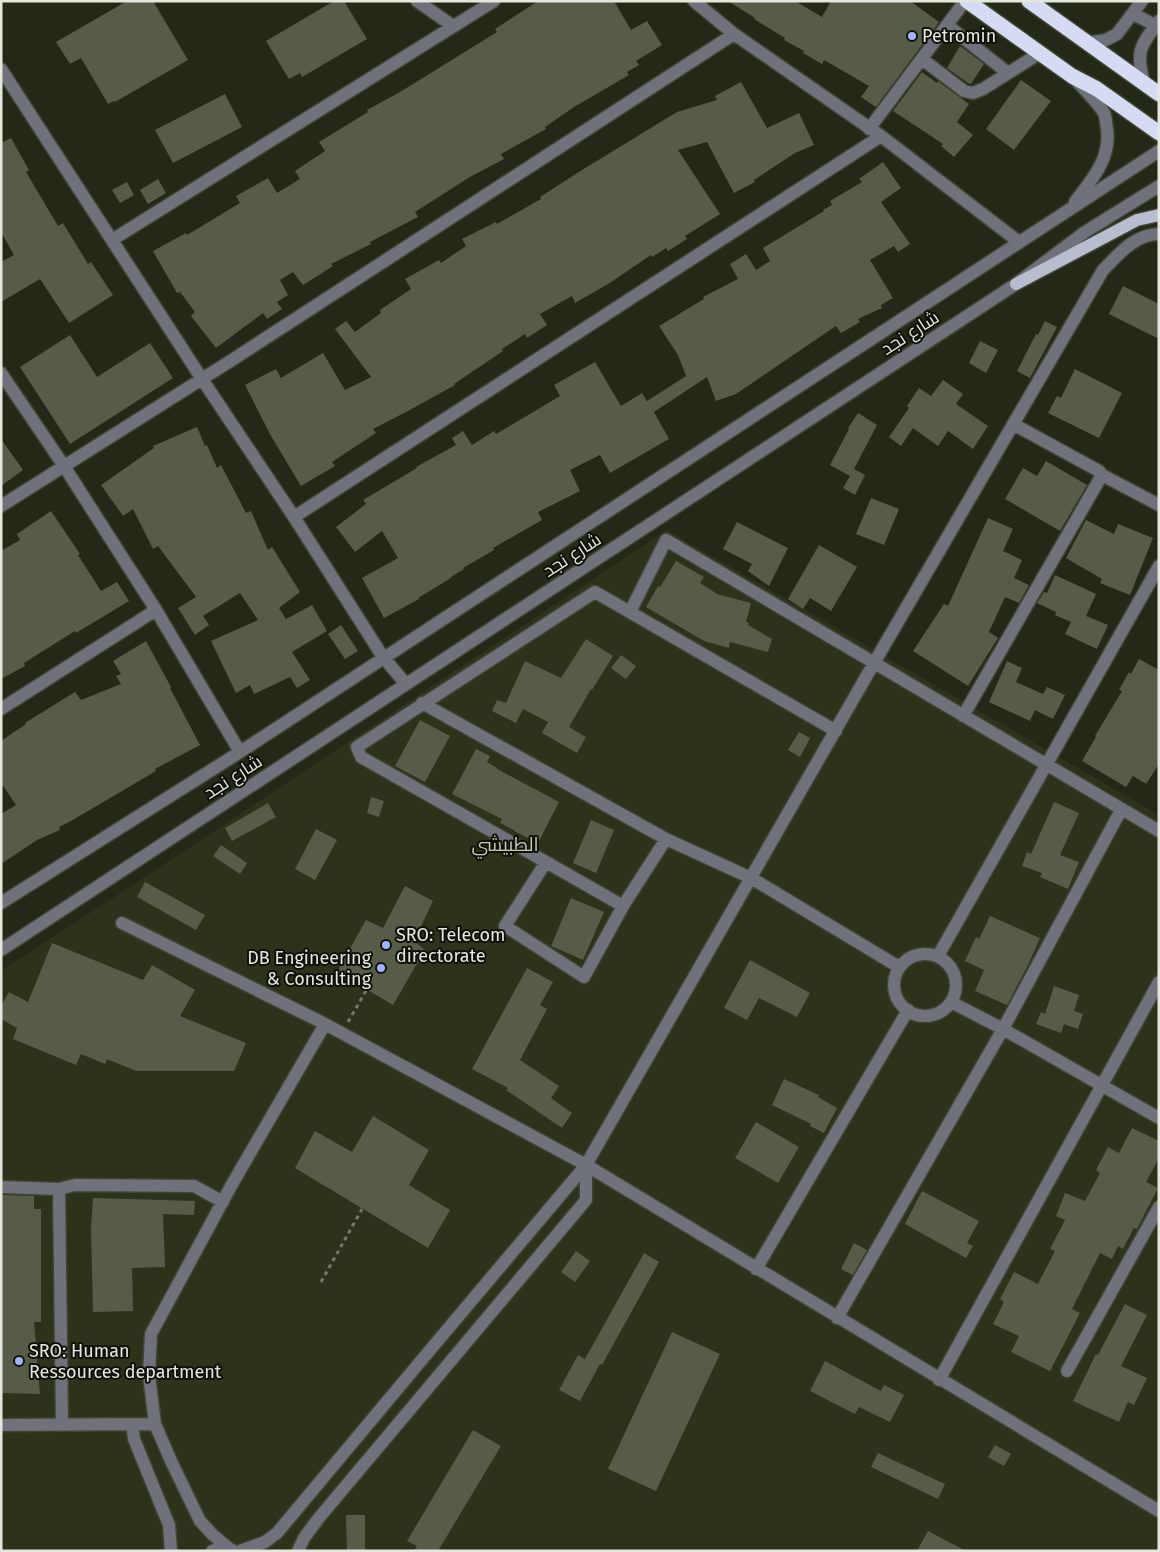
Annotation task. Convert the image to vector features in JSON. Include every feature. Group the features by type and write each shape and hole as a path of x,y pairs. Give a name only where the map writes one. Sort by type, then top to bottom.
{"highway":[{"path":"966,1 1072,76 1097,89 1159,133"},
{"path":"1029,1 1159,94"}],"main road":[{"path":"1016,284 1137,220 1159,215"}],"street":[{"path":"417,1 454,26"},
{"path":"112,240 494,1"},
{"path":"694,1 734,34 881,136 1019,242"},
{"path":"870,128 966,1"},
{"path":"1087,43 1106,40 1117,34 1142,1"},
{"path":"1134,14 1158,24 1142,43 1140,64 1144,82"},
{"path":"947,25 1008,74"},
{"path":"1,506 202,379 734,34"},
{"path":"922,59 964,91 973,92 983,90 1040,53"},
{"path":"1,69 294,517 383,657 406,684"},
{"path":"1068,211 1099,170 1108,143 1104,113 1072,76"},
{"path":"294,517 881,136"},
{"name":"شارع نجد","path":"1,903 240,752 1159,151"},
{"name":"شارع نجد","path":"1,950 1016,284 1085,232 1159,186"},
{"path":"212,1551 218,1549 237,1550 265,1542 277,1533 586,1166 874,663 1103,270 1129,244 1151,234 1159,234"},
{"path":"1,373 64,466 156,610 240,752"},
{"path":"1013,424 1159,505"},
{"path":"963,716 1102,475"},
{"path":"630,612 666,540 1159,831"},
{"path":"938,956 1159,566"},
{"path":"623,906 361,757 357,747 595,592 836,731"},
{"path":"1,708 156,610"},
{"path":"422,703 666,839 751,878 899,967"},
{"path":"837,1318 1003,1029 1121,810"},
{"path":"546,862 505,926 584,977 623,906 666,839"},
{"path":"122,923 325,1024 586,1166 1159,1511"},
{"path":"930,954 938,956 952,968 957,985 955,994 945,1009 930,1016 920,1016 908,1010 899,1001 895,993 895,976 899,967 912,956 930,954"},
{"path":"939,1380 1159,982"},
{"path":"951,1002 1003,1029 1159,1118"},
{"path":"756,1270 908,1010"},
{"path":"237,1550 213,1535 200,1521 155,1424 149,1375 151,1334 230,1186 325,1024"},
{"path":"298,1551 304,1538 318,1519 586,1200 586,1166"},
{"path":"1,1187 59,1189 75,1185 194,1186 223,1202"},
{"path":"59,1189 62,1425"},
{"path":"1067,1371 1159,1207"},
{"path":"132,1424 134,1439 169,1525 172,1551"},
{"path":"1,1425 155,1424"}],"path":[{"path":"341,1033 366,989"},
{"path":"321,1282 362,1209"}],"shaded area":[{"path":"667,530 1159,815 1159,1551 1,1551 1,971"}],"building":[{"path":"127,1 153,1 188,60 115,102 108,104 81,58 70,64 56,42"},
{"path":"334,1 344,1 367,39 302,77 300,73 289,79 266,41"},
{"path":"538,1 614,1 631,30 647,21 662,45 636,61 639,65 627,72 629,75 574,107 545,127 546,129 501,154 504,159 470,177 415,212 418,217 331,264 333,266 303,285 293,272 280,280 288,295 277,302 282,309 267,319 263,313 216,348 191,316 195,312 180,292 177,293 153,251 186,233 187,235 240,203 236,196 268,178 277,193 300,179 295,171 325,151 319,142 368,112 367,110 400,92 497,32 495,29"},
{"path":"728,1 795,1 822,17 831,1 910,1 939,22 876,107 861,97 869,86 824,60 822,64 803,53 804,51 784,40 785,38"},
{"path":"960,46 984,64 971,84 947,68"},
{"path":"922,72 937,83 938,81 969,104 957,122 973,135 954,157 941,146 943,144 893,111"},
{"path":"1021,80 1051,101 1014,150 986,129"},
{"path":"741,82 767,128 799,113 814,145 795,153 754,180 755,182 734,193 707,142 678,150 720,214 685,236 687,239 668,251 666,248 652,257 651,255 608,284 575,303 572,296 540,314 547,325 527,338 525,334 502,349 503,351 455,385 373,429 376,433 332,462 335,466 301,486 271,436 245,385 276,369 281,378 323,353 345,390 371,377 335,329 346,321 355,332 381,313 380,310 411,289 405,279 439,260 441,263 466,246 462,239 496,222 497,224 541,199 540,197 582,170 677,112 717,100 715,96"},
{"path":"225,94 242,127 173,163 155,130"},
{"path":"11,138 29,170 26,172 58,226 63,223 88,264 91,262 113,295 69,323 40,279 1,302 1,262 14,255 1,232 1,143"},
{"path":"883,162 901,188 881,202 910,244 898,252 894,246 870,260 893,298 881,305 882,308 858,319 860,322 841,333 836,326 736,394 716,401 707,377 654,412 669,439 610,473 600,455 570,470 580,491 538,512 542,520 493,548 494,550 463,568 419,599 384,618 362,578 398,558 382,531 355,552 336,527 366,504 363,500 456,445 452,438 463,431 472,445 494,431 496,434 560,396 554,385 595,362 621,406 642,393 647,401 686,376 678,355 659,326 704,299 703,297 738,279 730,264 746,254 756,270 770,261 763,248 824,211 832,205 830,201 862,182 859,179"},
{"path":"158,179 166,193 148,204 140,190"},
{"path":"127,182 134,195 120,203 112,190"},
{"path":"1123,286 1159,304 1159,339 1109,314"},
{"path":"1045,321 1057,327 1030,378 1017,371 1036,334 1038,335"},
{"path":"70,335 97,377 150,343 173,378 70,444 20,367"},
{"path":"980,341 998,350 986,373 969,363"},
{"path":"1075,369 1122,393 1099,438 1048,413 1057,396 1061,398"},
{"path":"943,380 963,394 956,404 988,426 973,449 948,431 938,446 913,428 901,446 889,437 909,408 907,406 919,388 931,396"},
{"path":"858,413 877,425 854,469 865,475 855,495 843,488 850,476 830,465 848,428"},
{"path":"197,427 217,468 221,465 246,513 251,511 268,550 272,547 300,592 279,608 286,619 312,605 327,631 292,652 310,680 297,688 290,677 254,694 250,685 236,693 211,641 258,620 240,593 203,616 209,625 195,635 178,608 196,597 158,546 153,549 133,509 123,516 101,485 154,448 153,446"},
{"path":"1,439 23,470 1,486"},
{"path":"1046,461 1087,485 1060,531 1005,499 1023,468 1037,476"},
{"path":"871,498 899,509 884,545 856,534"},
{"path":"51,511 80,554 78,555 101,591 117,582 129,601 76,633 75,631 24,663 25,666 1,679 1,551 20,540 17,534"},
{"path":"988,518 1013,529 1003,551 1022,560 1014,578 1029,585 1019,603 1005,597 989,632 998,638 968,686 913,651 944,604 948,606"},
{"path":"1086,520 1114,534 1118,524 1153,538 1130,595 1100,583 1102,579 1066,558"},
{"path":"737,522 788,548 769,586 748,571 752,564 723,549"},
{"path":"819,545 857,567 831,611 810,598 803,609 788,599"},
{"path":"676,561 704,577 700,583 717,594 751,603 746,622 772,639 768,652 730,642 729,648 704,641 646,607"},
{"path":"1055,575 1096,594 1086,616 1108,625 1097,649 1065,634 1071,622 1055,615 1056,612 1037,603 1044,592 1047,593"},
{"path":"341,625 358,651 345,659 328,634"},
{"path":"586,639 613,656 569,727 586,737 577,753 542,733 548,722 523,709 516,723 492,711 497,700 506,703 525,661 561,678"},
{"path":"146,641 200,745 155,769 156,771 59,827 60,830 37,840 1,864 1,814 16,805 1,783 1,741 25,723 75,692 81,700 121,684 116,676 121,674 113,661"},
{"path":"621,655 636,666 626,679 611,668"},
{"path":"1139,659 1159,670 1159,764 1146,784 1133,776 1126,787 1082,761 1122,691 1119,690 1129,672 1131,674"},
{"path":"1007,661 1022,668 1016,682 1043,694 1047,687 1065,695 1053,719 1035,710 1030,721 989,702"},
{"path":"420,720 450,736 425,782 395,766"},
{"path":"799,732 810,738 800,757 788,750"},
{"path":"476,749 490,756 487,762 497,769 559,802 538,843 500,823 502,819 452,794"},
{"path":"371,797 384,801 379,817 367,813"},
{"path":"1054,802 1079,813 1060,855 1079,862 1068,889 1040,877 1042,873 1022,866 1027,852 1031,854"},
{"path":"268,803 276,817 232,841 225,828"},
{"path":"591,820 614,830 596,873 573,863"},
{"path":"316,829 337,840 315,880 295,869"},
{"path":"221,845 247,863 240,874 213,856"},
{"path":"145,882 205,915 196,930 137,897"},
{"name":"SRO: Telecom directorate","path":"405,886 433,901 414,941 425,950 393,1005 337,972 366,920 383,928"},
{"path":"571,898 604,912 583,960 551,946"},
{"path":"990,916 1040,938 1007,1005 975,991 984,970 965,961 976,937 979,939"},
{"path":"52,943 143,980 152,965 195,990 180,1016 246,1043 234,1071 136,1071 107,1059 105,1064 81,1054 76,1065 13,1039 17,1028 1,1019 1,1006 9,992 28,1002"},
{"path":"750,960 810,993 797,1017 759,998 747,1020 724,1008"},
{"path":"527,968 553,982 540,1005 547,1009 520,1060 559,1086 551,1098 572,1113 562,1128 506,1090 508,1088 472,1069"},
{"path":"1054,986 1079,995 1074,1011 1083,1014 1078,1029 1064,1024 1061,1033 1036,1024 1041,1012 1045,1014"},
{"path":"784,1079 819,1095 818,1097 837,1108 824,1133 810,1126 811,1124 772,1105"},
{"path":"373,1116 429,1150 409,1185 450,1210 428,1248 295,1168 315,1131 352,1152"},
{"path":"756,1122 799,1147 778,1183 735,1158"},
{"path":"1132,1128 1159,1141 1159,1158 1146,1182 1158,1188 1137,1229 1134,1228 1123,1249 1118,1246 1112,1259 1100,1253 1072,1309 1080,1313 1050,1371 1011,1352 1019,1336 993,1324 1004,1302 1000,1299 1014,1272 1038,1284 1055,1251 1050,1249 1065,1220 1056,1216 1065,1193 1085,1201 1100,1173 1096,1170 1108,1147 1119,1153"},
{"path":"922,1191 979,1221 967,1243 973,1246 966,1258 905,1224"},
{"path":"1,1195 34,1196 34,1209 41,1209 41,1322 34,1322 40,1394 1,1393"},
{"path":"93,1198 195,1201 194,1215 163,1214 165,1267 132,1268 133,1311 93,1312 91,1229"},
{"path":"854,1243 867,1250 853,1275 841,1269"},
{"path":"576,1251 590,1261 575,1282 561,1272"},
{"path":"644,1253 659,1262 580,1401 559,1390 578,1355 585,1359"},
{"path":"1125,1304 1147,1315 1121,1366 1147,1378 1134,1405 1128,1402 1119,1422 1073,1401 1096,1354 1098,1355"},
{"path":"672,1332 720,1354 656,1491 608,1469"},
{"path":"825,1361 881,1391 884,1385 904,1395 890,1422 859,1407 855,1414 810,1391"},
{"path":"473,1430 501,1446 438,1551 414,1551 417,1546 407,1541"},
{"path":"995,1445 1011,1454 1004,1466 988,1457"},
{"path":"878,1453 945,1484 938,1499 871,1467"},
{"path":"346,1515 365,1515 365,1551 347,1551"},
{"path":"928,1531 966,1551 917,1551"}],"place":[{"name":"Petromin","path":"912,36"},
{"name":"SRO: Telecom directorate","path":"386,945"},
{"name":"DB Engineering & Consulting","path":"381,968"},
{"name":"SRO: Human Ressources department","path":"19,1361"}],"district":[{"name":"الطبيشي","path":"505,844"}]}
